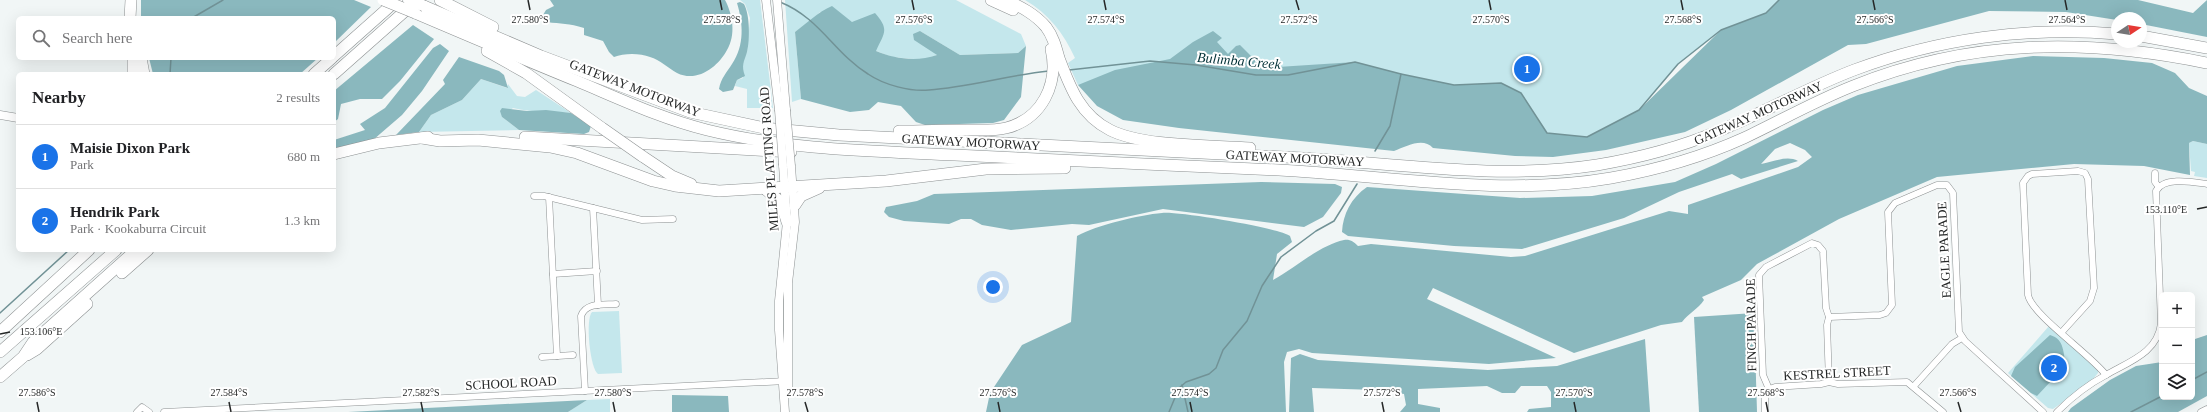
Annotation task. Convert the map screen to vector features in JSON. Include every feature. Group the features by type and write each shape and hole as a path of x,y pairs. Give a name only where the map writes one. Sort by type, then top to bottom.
{"highway":[{"path":"130,16 131,0"},
{"path":"137,0 137,16"},
{"name":"GATEWAY MOTORWAY","path":"383,0 628,103 683,123 755,140 853,151 1360,175 1486,186 1564,184 1637,173 1702,154 1740,140 1857,84 1892,72 1949,58 2003,49 2061,45 2134,50 2207,64"},
{"path":"336,54 397,0"},
{"name":"GATEWAY MOTORWAY","path":"409,0 421,3 664,104 720,120 785,131 1306,159 1491,171 1548,170 1598,165 1646,155 1698,139 1852,71 1956,41 2014,33 2081,31 2111,34"},
{"path":"440,0 481,22 550,53 568,65"},
{"path":"991,0 1022,14 1036,25 1048,42 1076,99 1088,114 1106,128 1124,136 1149,141 1288,151 1306,159"},
{"path":"884,137 898,131 997,130 1012,126 1026,119 1038,109 1046,98 1057,62 1046,28 1033,15 1006,0"},
{"path":"336,72 421,3"},
{"path":"451,29 458,37 526,73 672,176 706,190"},
{"path":"2147,37 2207,48"},
{"path":"133,60 133,72"},
{"path":"141,60 144,72"},
{"path":"316,72 330,60"},
{"path":"336,154 379,143 422,138 480,135 666,143 798,152 853,151"},
{"path":"422,138 440,141 478,140 550,146 577,153 653,181 706,190 765,189 886,181 973,170 1073,168 1082,162"},
{"path":"795,205 801,196 827,185"},
{"path":"765,189 781,202 787,222"},
{"path":"0,332 87,252"},
{"path":"0,352 114,252"},
{"path":"23,357 34,342 134,252"},
{"path":"0,377 23,357 37,349 146,252"}],"main road":[{"name":"MILES PLATTING ROAD","path":"777,0 789,187 780,301 786,412"},
{"name":"MILES PLATTING ROAD","path":"767,2 783,110"},
{"path":"0,115 16,118"},
{"name":"MILES PLATTING ROAD","path":"785,381 787,308 794,236 795,205 789,187"}],"street":[{"path":"2062,333 2090,301 2094,288 2088,179 2085,173 2078,171 2032,174 2025,179 2022,186 2029,302 2062,333 2099,366 2106,374"},
{"path":"2155,172 2155,182 2158,186"},
{"path":"2057,412 2067,402 2106,374 2121,368 2148,350 2160,332 2156,191 2158,186 2168,182 2193,182 2207,184"},
{"name":"EAGLE PARADE","path":"1829,317 1880,315 1890,310 1892,305 1888,212 1895,203 1937,185 1944,184 1949,187 1953,194 1959,332 1962,338"},
{"path":"534,196 549,197 642,220 673,219"},
{"path":"549,197 557,356"},
{"path":"593,208 598,305"},
{"name":"FINCH PARADE","path":"1769,389 1763,375 1758,280 1761,271 1808,244 1818,245 1823,250 1826,308 1829,317 1827,325 1829,382"},
{"path":"553,274 596,271"},
{"path":"586,391 581,316 586,309 598,305 616,304"},
{"path":"1914,386 1952,344 1962,338 2043,412"},
{"path":"542,357 573,355"},
{"name":"SCHOOL ROAD","path":"164,412 785,381"},
{"name":"KESTREL STREET","path":"1769,389 1775,387 1821,384 1829,382 1838,384 1899,381 1914,386 1943,412"},
{"path":"1765,412 1765,396 1769,389"},
{"path":"137,412 142,407 149,412"},
{"path":"2201,412 2207,409"}],"shaded area":[{"path":"141,0 354,0 371,7 336,41 336,16 141,16"},
{"path":"550,0 725,0 732,18 732,38 723,56 706,72 699,75 685,76 677,73 654,58 637,54 627,54 614,57 609,52 603,41 584,35 584,28 569,24 547,22 543,15 546,10 554,6"},
{"path":"740,0 760,0 773,108 747,108 747,89 735,86 737,80 743,78 742,59 747,52 750,18 745,4"},
{"path":"785,0 956,0 1021,34 1026,46 1018,53 960,55 920,31 937,55 923,60 892,57 876,51 852,22 820,12 815,18 795,32 801,99 792,102"},
{"path":"1025,0 1779,0 1766,13 1721,30 1678,64 1639,110 1587,137 1547,133 1535,117 1501,83 1454,85 1401,74 1355,62 1078,85 1068,63 1075,58 1066,41 1048,18"},
{"path":"1779,0 2138,0 2193,13 2207,0 2207,37 2147,25 2147,12 2111,12 2111,19 2066,12 1989,11 1866,44 1848,45 1731,110 1685,132 1606,150 1553,157 1515,156 1433,148 1425,143 1409,145 1394,151 1179,128 1123,120 1097,106 1078,85 1115,70 1170,59 1193,42 1213,31 1222,38 1217,42 1228,54 1236,46 1240,45 1263,68 1355,62 1401,74 1454,85 1501,83 1521,93 1547,133 1587,137 1639,110 1721,30 1766,13"},
{"path":"740,2 744,4 746,9 749,28 748,47 743,66 745,76 737,80 733,90 723,92 719,89 721,82 736,57 741,42 741,18 737,3"},
{"path":"832,6 852,22 875,13 883,24 884,28 883,36 876,51 898,58 914,59 937,55 914,40 913,34 920,31 960,55 1018,53 1026,46 1021,97 1004,120 993,123 925,125 916,122 901,106 878,102 869,110 850,112 801,99 795,32 817,14"},
{"path":"413,25 434,39 400,81 382,99 360,99 341,104 338,119 336,120 336,89"},
{"path":"440,44 449,51 422,91 402,115 373,140 336,149 336,139 365,130 360,124 385,108 433,48"},
{"path":"2033,56 2104,58 2152,63 2175,73 2189,88 2207,96 2207,144 2193,141 2189,143 2190,175 2144,166 2074,164 1937,177 1839,219 1757,264 1741,280 1702,297 1704,300 1702,303 1682,322 1661,325 1574,353 1433,288 1427,299 1556,358 1489,364 1312,353 1299,349 1287,352 1284,362 1286,412 986,412 990,393 1022,345 1071,322 1077,236 1095,228 1142,216 1172,213 1228,221 1282,233 1290,236 1292,242 1277,254 1273,280 1317,252 1344,240 1352,241 1358,246 1371,244 1511,257 1525,256 1669,211 1688,214 1688,205 1798,167 1812,157 1805,150 1790,143 1775,149 1761,164 1785,159 1794,159 1798,161 1741,179 1732,174 1679,192 1624,218 1522,249 1454,246 1348,236 1342,232 1344,219 1352,201 1367,187 1520,198 1592,196 1675,182 1716,164 1823,110 1858,95 1957,66"},
{"path":"459,57 499,71 504,75 508,88 481,79 462,100 431,115 419,132 396,135 445,84 443,80"},
{"path":"150,60 316,60 302,72 152,72"},
{"path":"481,79 507,88 508,84 517,96 525,97 536,90 571,113 520,110 513,108 502,117 519,130 419,132 431,115 462,100"},
{"path":"502,108 571,113 591,126 589,132 584,134 519,130 502,117 500,111"},
{"path":"2193,141 2207,144 2207,178 2194,176 2195,172 2191,171 2189,143"},
{"path":"1261,182 1335,184 1342,187 1341,193 1323,217 1304,227 1163,209 1089,225 1072,224 1011,230 982,225 971,219 961,219 949,224 904,221 889,217 884,212 886,207 917,201 934,194"},
{"path":"619,311 622,373 598,374 595,370 589,344 590,316 592,312"},
{"path":"1754,313 1757,412 1699,412 1694,317"},
{"path":"2049,326 2098,369 2098,373 2090,383 2053,409 2048,408 2008,373"},
{"path":"2050,335 2055,337 2061,343 2066,365 2037,396 2031,393 2011,376 2015,367"},
{"path":"2207,335 2207,396 2178,412 2068,412 2071,408 2110,380 2136,366 2159,362 2159,400 2195,400 2195,339"},
{"path":"1645,339 1650,412 1527,412 1529,409 1551,407 1551,392 1547,386 1521,386 1515,393 1502,393 1487,386 1418,389 1418,404 1440,408 1440,412 1400,412 1406,405 1404,394 1377,390 1312,388 1314,412 1289,412 1291,358 1300,354 1318,360 1488,370 1557,366"},
{"path":"672,395 728,396 729,412 672,412"},
{"path":"610,399 610,412 568,412 587,400"},
{"path":"587,400 568,412 348,412"}],"waterway":[{"path":"195,16 223,0"},
{"name":"Bulimba Creek","path":"1069,70 1150,61 1196,65 1256,75 1288,75 1355,62 1401,74 1454,85 1501,83 1521,93 1547,133 1587,137 1639,110 1678,64 1721,30 1766,13 1779,0"},
{"name":"Bulimba Creek","path":"780,2 806,17 856,66 874,78 898,87 914,90 944,88 1049,71"},
{"path":"170,72 171,60"},
{"path":"1375,151 1390,126 1401,74"},
{"path":"1169,412 1179,388 1186,382 1209,374 1216,368 1223,350 1247,321 1262,286 1281,257 1316,231 1334,221 1357,184"},
{"path":"0,313 67,252"},
{"path":"2195,378 2207,372"},
{"path":"1182,385 1188,412"},
{"path":"2131,412 2159,398"}],"place":[{"name":"Maisie Dixon Park","path":"1527,69"},
{"name":"Hendrik Park","path":"2054,368"}]}
